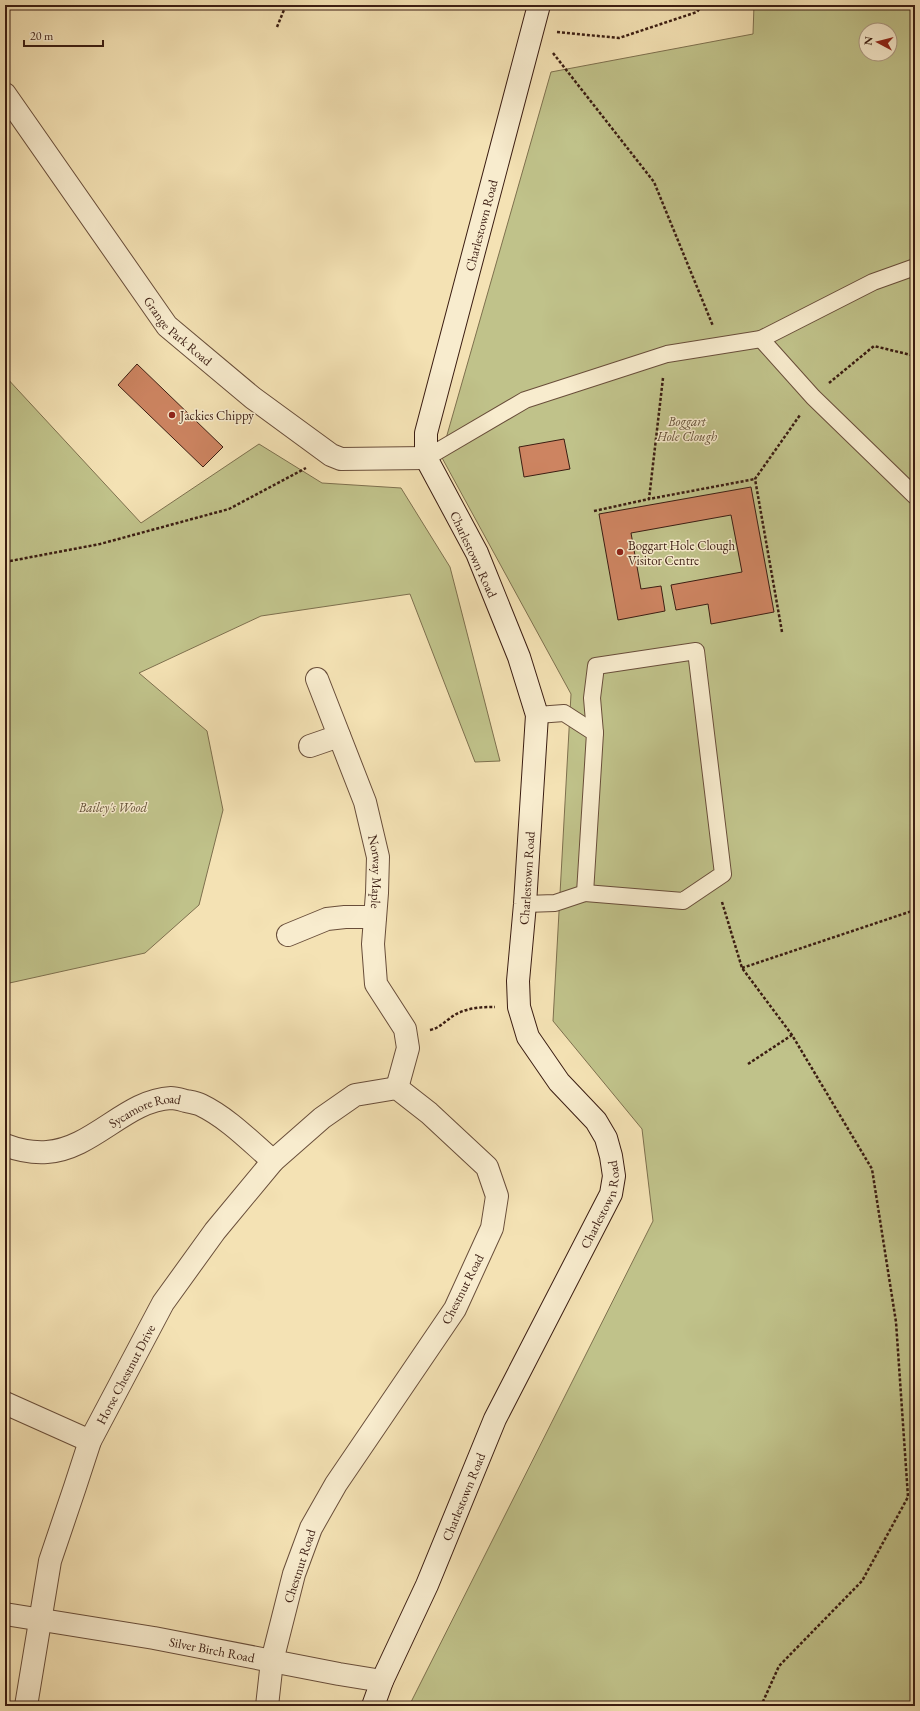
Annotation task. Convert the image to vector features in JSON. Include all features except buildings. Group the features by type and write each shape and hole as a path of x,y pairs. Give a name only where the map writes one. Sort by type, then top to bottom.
{"street":[{"name":"Charlestown Road","path":"373,1706 382,1681 427,1585 495,1419 611,1194 614,1176 606,1138 596,1120 559,1082 528,1037 519,1007 518,981 525,904 537,715 519,657 477,553 426,458 426,433 539,5"},
{"name":"Grange Park Road","path":"5,94 167,326 253,398 331,455 341,459 426,458"},
{"name":"Norway Maple","path":"317,679 366,802 378,857 378,893 372,944 376,984 405,1029 408,1048 397,1088"},
{"path":"310,746 339,736"},
{"path":"288,935 327,919 345,917 375,917"},
{"path":"273,1161 322,1118 355,1095 397,1088"},
{"name":"Chestnut Road","path":"267,1706 272,1661 294,1574 310,1528 336,1484 455,1309 492,1228 497,1196 486,1167 430,1113 397,1088"},
{"name":"Sycamore Road","path":"5,1145 17,1150 47,1152 66,1147 87,1139 128,1114 149,1104 172,1098 200,1104 225,1121 273,1161"},
{"name":"Horse Chestnut Drive","path":"26,1706 50,1561 90,1442 163,1303 215,1231 273,1161"},
{"path":"5,1403 90,1442"},
{"name":"Silver Birch Road","path":"5,1614 154,1638 382,1681"}],"lane":[{"path":"426,458 525,400 667,354 762,339 873,282 915,267"},
{"path":"762,339 813,397 915,496"},
{"path":"525,904 555,902 585,893 683,901 723,874 696,651 596,666 592,698 595,733 585,893"},
{"path":"537,715 564,713 595,733"}],"path":[{"path":"276,27 286,5"},
{"path":"533,29 619,38 697,12 702,5"},
{"path":"533,29 654,182 722,346"},
{"path":"594,511 648,499 755,479 813,397 874,346 915,356"},
{"path":"648,499 652,456 667,354"},
{"path":"5,562 100,544 228,509 331,455"},
{"path":"755,479 782,632"},
{"path":"713,882 719,893 742,968 792,1035 872,1169 896,1322 908,1497 862,1581 779,1666 761,1706"},
{"path":"742,968 915,910"},
{"path":"406,1035 421,1033 440,1027 458,1013 474,1008 519,1007"},
{"path":"748,1064 792,1035"}],"green space":[{"name":"Boggart Hole Clough","path":"754,5 915,5 915,1706 409,1706 653,1221 642,1129 553,1021 571,694 441,456 551,72 753,34"},
{"name":"Bailey's Wood","path":"5,376 141,523 259,444 322,483 401,488 450,567 500,761 475,762 410,594 261,616 139,673 207,731 223,810 199,905 145,953 5,984"}],"place":[{"name":"Jackies Chippy","path":"172,415"},
{"name":"Boggart Hole Clough Visitor Centre","path":"620,552"}]}
